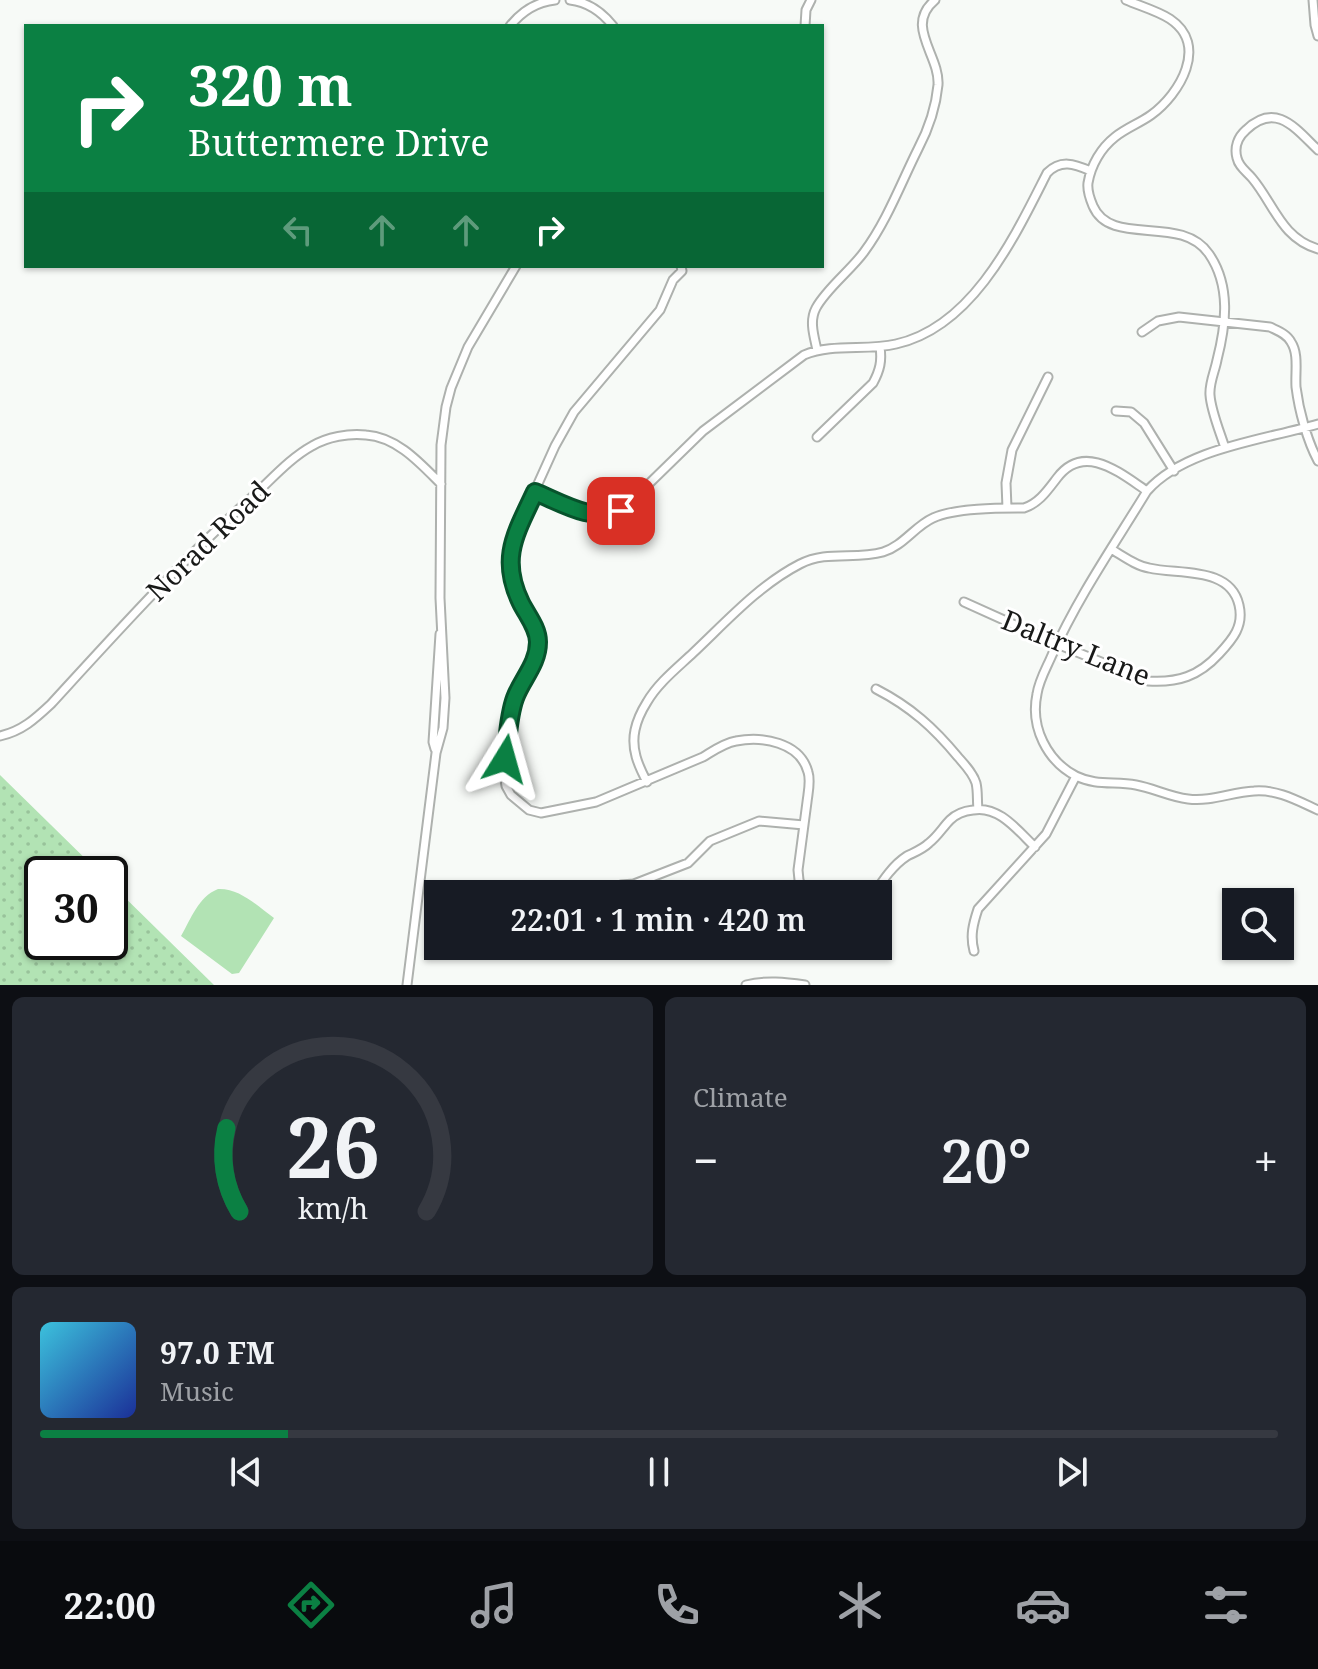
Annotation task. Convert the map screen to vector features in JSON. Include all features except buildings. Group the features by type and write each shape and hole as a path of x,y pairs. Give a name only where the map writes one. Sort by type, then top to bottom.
{"street":[{"path":"512,24 536,4 555,0"},
{"path":"570,0 598,11 611,24"},
{"path":"805,24 806,10 811,0"},
{"path":"817,350 813,329 816,308 876,234 927,132 938,77 921,29 925,11 935,0"},
{"path":"1126,0 1170,19 1182,30 1190,55 1178,87 1165,103 1114,137 1101,151 1091,171 1088,187 1091,203 1097,215 1109,225 1166,230 1196,242 1208,252 1218,269 1226,301 1210,396 1225,448"},
{"path":"1313,0 1318,36"},
{"path":"1318,150 1287,122 1267,117 1241,134 1236,153 1241,166 1252,177 1286,230 1318,249"},
{"path":"535,492 593,515 621,511 703,431 792,364 817,350 880,347 910,340 930,331 958,310 996,264 1053,167 1067,163 1091,171"},
{"path":"407,985 436,753 433,742 441,616 441,445 446,407 468,347 515,268"},
{"path":"681,268 660,310 574,412 555,446 513,539 510,562 512,581 538,640 534,662 512,709 504,773 506,786 519,803 541,813 596,802 647,782 733,741 765,739 779,743 803,760 808,771 799,880"},
{"path":"1142,332 1158,321 1179,317 1270,327 1282,332 1292,342 1296,356 1296,385 1318,461"},
{"path":"817,437 873,383 882,360 880,347"},
{"path":"1007,508 1006,483 1012,450 1048,377"},
{"path":"1116,411 1131,412 1144,423 1174,471"},
{"path":"1318,424 1199,457 1155,482 1065,625 1037,695 1036,723 1039,736 1057,761 1076,776 1090,782 1139,785 1191,800 1246,791 1271,791 1318,810"},
{"name":"Norad Road","path":"0,736 20,730 32,722 161,585 297,456 313,445 346,435 385,439 401,448 441,484"},
{"path":"647,782 636,760 634,745 635,730 647,701 753,596 789,570 809,560 888,551 934,517 946,513 1031,505 1044,495 1062,471 1088,461 1110,467 1147,491"},
{"name":"Daltry Lane","path":"964,602 1148,681 1182,679 1201,671 1233,639 1241,616 1238,601 1231,589 1219,579 1147,568 1111,549"},
{"path":"876,689 910,709 951,749 976,784 978,809"},
{"path":"974,951 971,940 978,909 1046,834 1076,776"},
{"path":"884,880 893,868 925,847 961,812 978,809 992,811 1035,847"},
{"path":"644,880 688,863 710,841 759,821 804,825"},
{"path":"746,985 777,981 805,985"}],"green space":[{"path":"0,775 83,856 24,856 24,960 128,960 128,901 214,985 0,985"},
{"path":"218,889 234,891 274,918 239,973 232,974 181,936 200,903"}],"route":[{"path":"505,759 515,698 534,662 538,640 512,581 510,562 513,539 535,492 593,515 621,511"}]}
